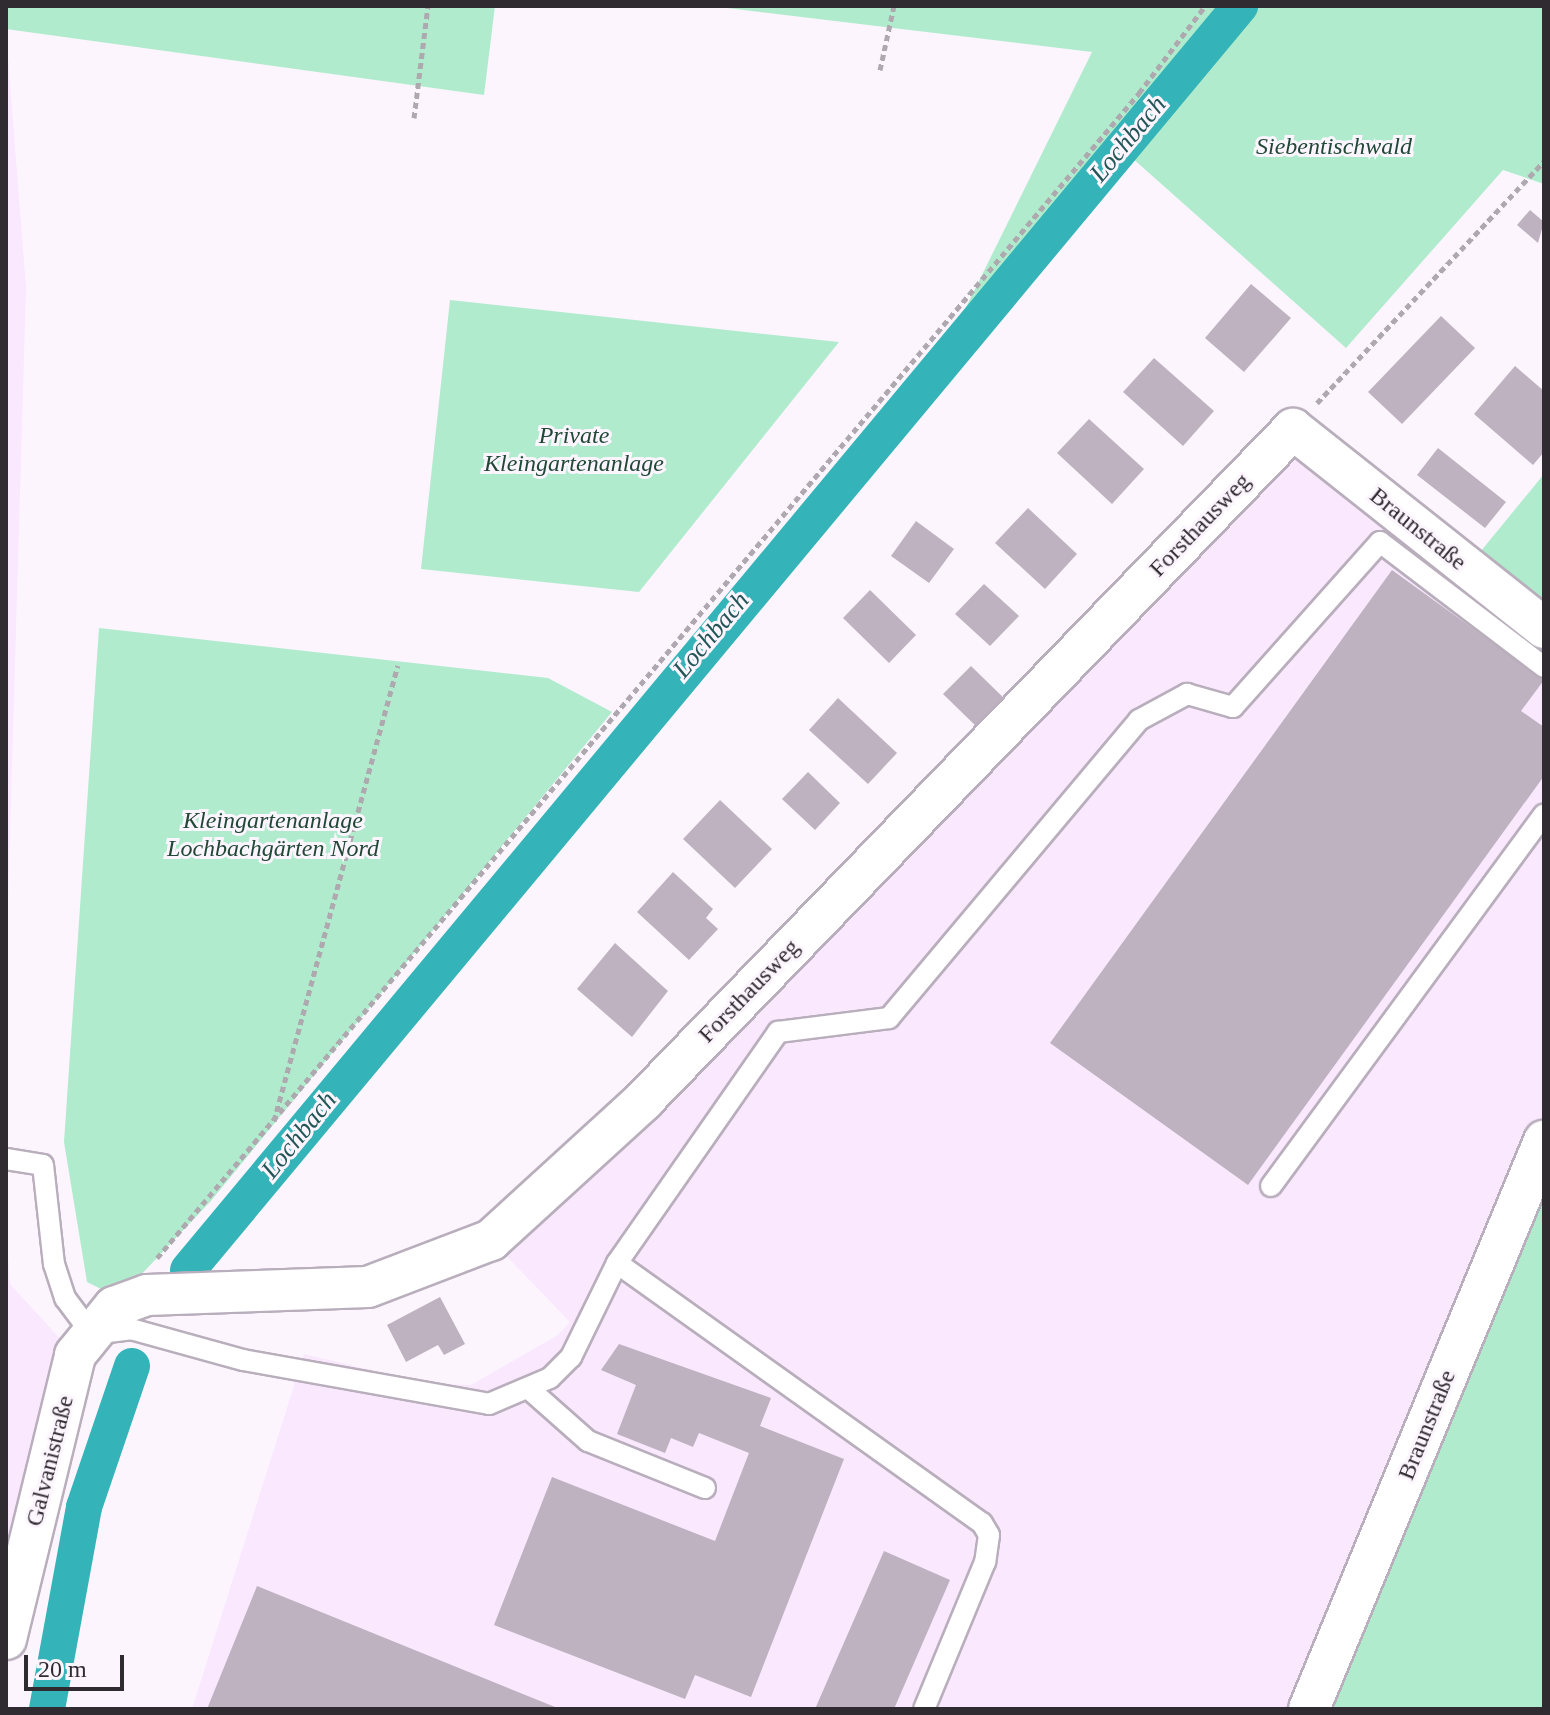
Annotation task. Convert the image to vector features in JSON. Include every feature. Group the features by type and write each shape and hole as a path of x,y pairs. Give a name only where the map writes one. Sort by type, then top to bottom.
{"street":[{"name":"Braunstraße","path":"1293,429 1544,628"},
{"name":"Forsthausweg","path":"121,1316 206,1292 368,1287 459,1257 502,1231 643,1101 1293,429"},
{"name":"Braunstraße","path":"1309,1709 1544,1141"},
{"name":"Galvanistraße","path":"6,1639 75,1355 121,1316"}],"lane":[{"path":"6,1159 43,1165 54,1264 65,1298 121,1316 183,1344 489,1404 528,1388 571,1357 617,1263 778,1032 889,1018 1139,720 1187,694 1233,707 1380,542 1544,667"},
{"path":"1271,1186 1544,815"},
{"path":"617,1263 982,1523 989,1535 985,1562 924,1709"},
{"path":"528,1388 588,1441 705,1488"}],"path":[{"path":"414,118 428,6"},
{"path":"880,70 894,6"},
{"path":"121,1316 272,1126 1205,6"},
{"path":"1293,429 1544,161"},
{"path":"272,1126 398,666"}],"shaded area":[{"path":"6,32 26,288 6,969"},
{"path":"1293,429 1544,628 1544,1141 1309,1709 192,1709 304,1354 430,1384 471,1385 558,1335 570,1322 491,1240"},
{"path":"6,1228 10,1284 75,1355 6,1639"}],"green space":[{"path":"6,6 495,6 484,95 6,29"},
{"name":"Siebentischwald","path":"711,6 1544,6 1544,184 1503,170 1346,348 1122,149 938,364 1092,52"},
{"name":"Private Kleingartenanlage","path":"450,300 839,342 639,592 421,569"},
{"path":"1544,474 1544,628 1467,568"},
{"name":"Kleingartenanlage Lochbachgärten Nord","path":"99,628 548,678 612,712 210,1202 119,1298 87,1282 64,1142"},
{"path":"1544,1167 1544,1709 1314,1709"}],"building":[{"path":"1530,210 1544,222 1538,243 1517,225"},
{"path":"1251,284 1291,318 1244,372 1205,338"},
{"path":"1441,316 1475,348 1402,424 1368,392"},
{"path":"1154,358 1214,411 1183,446 1123,392"},
{"path":"1515,366 1544,391 1544,452 1533,465 1474,414"},
{"path":"1089,419 1144,469 1112,504 1057,453"},
{"path":"1438,448 1506,502 1485,528 1417,475"},
{"path":"1028,508 1077,554 1045,589 995,543"},
{"path":"916,521 954,549 929,583 891,556"},
{"path":"1392,570 1544,680 1521,711 1544,727 1544,776 1248,1185 1050,1043"},
{"path":"984,584 1019,616 990,646 955,614"},
{"path":"870,590 916,635 889,663 843,618"},
{"path":"971,666 1009,703 982,732 943,694"},
{"path":"838,698 897,753 868,784 809,730"},
{"path":"808,772 840,803 815,830 782,799"},
{"path":"720,800 772,849 735,888 683,839"},
{"path":"673,872 713,909 706,918 718,929 689,960 637,912"},
{"path":"615,943 668,991 632,1037 577,989"},
{"path":"440,1297 465,1344 444,1355 438,1345 406,1362 387,1325"},
{"path":"619,1344 771,1398 760,1426 844,1459 751,1697 695,1675 685,1699 494,1625 552,1477 715,1541 749,1453 699,1433 693,1447 671,1438 665,1453 617,1434 636,1385 601,1370"},
{"path":"884,1551 950,1580 894,1709 815,1709"},
{"path":"257,1586 560,1709 207,1709"}],"waterway":[{"name":"Lochbach","path":"188,1270 1240,6"},
{"name":"Lochbach","path":"47,1709 84,1507 132,1366"}]}
